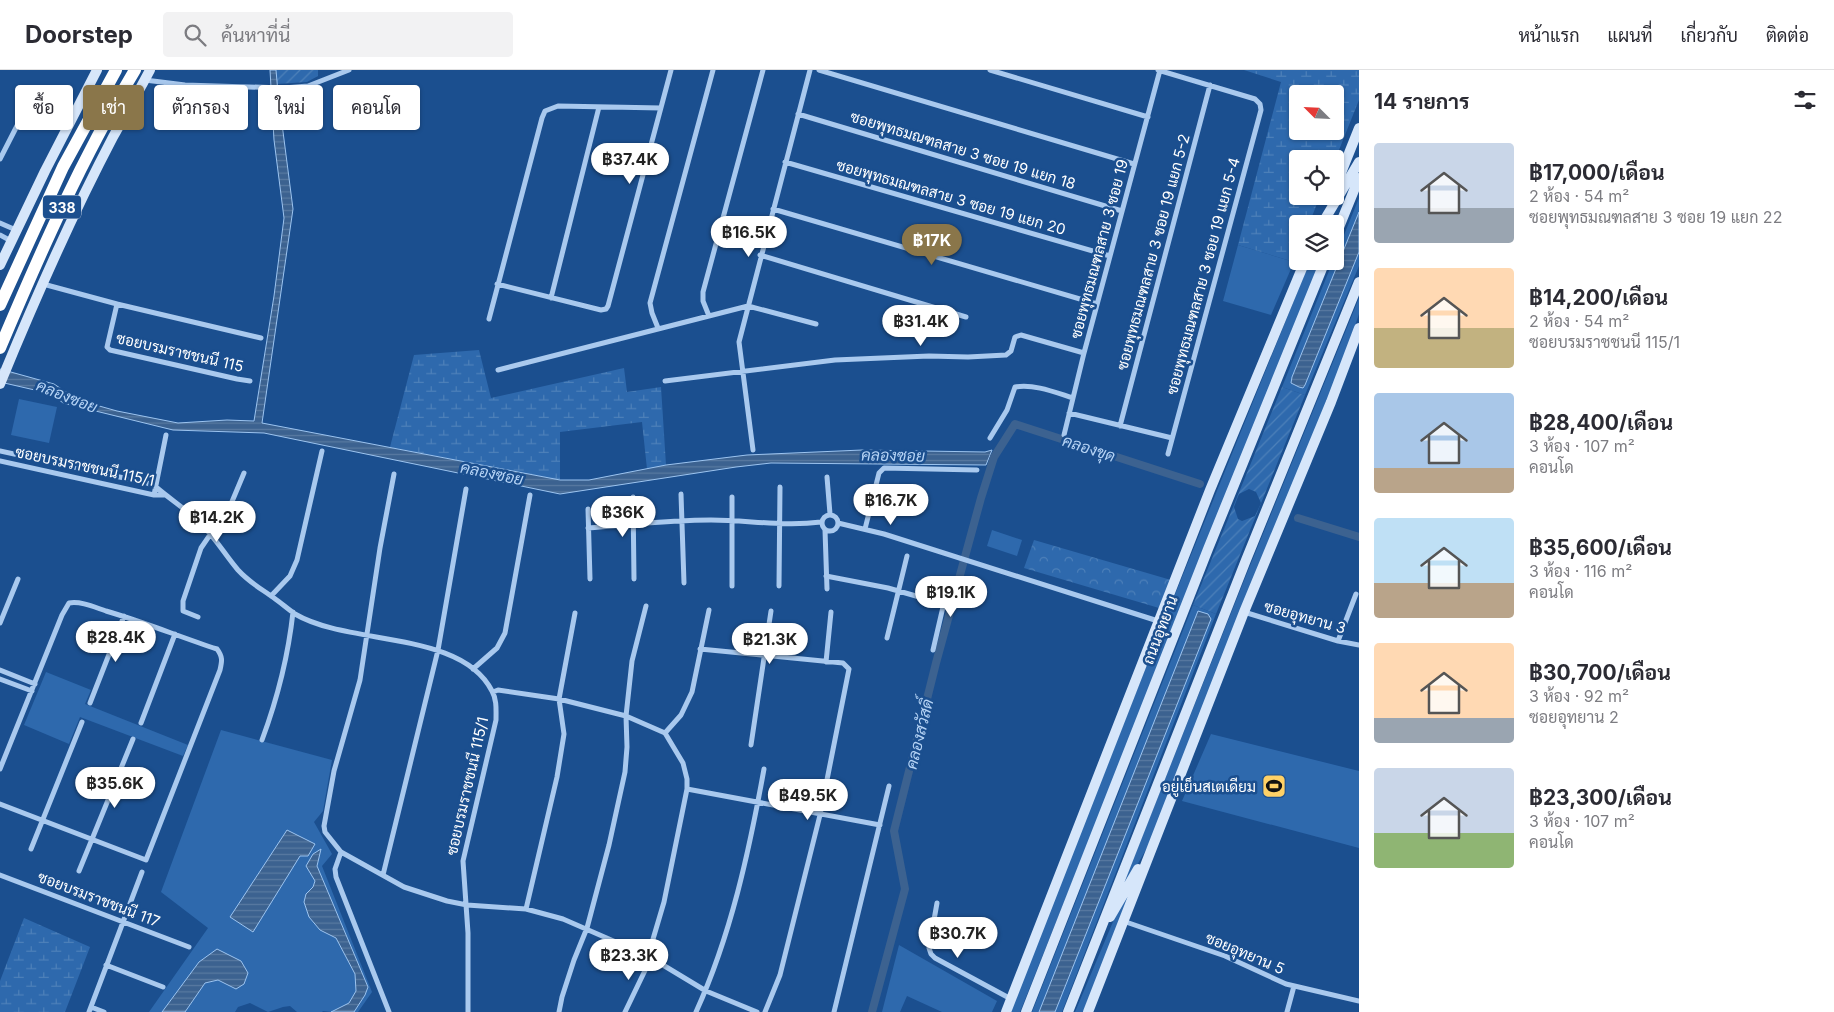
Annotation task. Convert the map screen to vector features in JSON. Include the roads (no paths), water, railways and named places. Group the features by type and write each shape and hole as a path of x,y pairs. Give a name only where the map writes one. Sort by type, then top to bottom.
{"highway":[{"name":"338","path":"0,304 63,167 116,70"},
{"name":"338","path":"0,348 53,225 114,105 135,70"}],"main road":[{"name":"338","path":"0,265 97,70"},
{"name":"338","path":"0,383 43,284 113,138 150,70"},
{"path":"1344,166 1359,128"},
{"path":"1327,215 1359,162"},
{"path":"1344,215 1359,178"},
{"name":"ถนนอุทยาน","path":"1006,1012 1190,541 1301,270"},
{"name":"ถนนอุทยาน","path":"1026,1012 1252,438 1321,270"},
{"path":"1068,1012 1246,560 1359,282"},
{"path":"1088,1012 1244,612 1331,402 1359,328"},
{"path":"1100,932 1115,910 1156,838"}],"street":[{"path":"145,80 184,85 264,89 308,86 349,70"},
{"path":"497,284 606,309 613,292 672,70"},
{"path":"658,328 650,303 713,70"},
{"path":"709,316 703,301 703,292 763,70"},
{"path":"753,450 739,342 760,255 810,70"},
{"path":"820,70 1134,164"},
{"path":"990,70 1148,117"},
{"path":"1159,70 1210,86"},
{"name":"ซอยพุทธมณฑลสาย 3 ซอย 19","path":"1064,435 1159,70"},
{"name":"ซอยพุทธมณฑลสาย 3 ซอย 19 แยก 5-4","path":"1168,454 1261,110 1260,104 1255,99 1210,86"},
{"name":"ซอยพุทธมณฑลสาย 3 ซอย 19 แยก 5-2","path":"1120,426 1210,86"},
{"path":"489,319 545,111 558,106 661,108"},
{"path":"552,298 599,106"},
{"name":"ซอยพุทธมณฑลสาย 3 ซอย 19 แยก 18","path":"798,114 1122,210"},
{"path":"0,159 15,130"},
{"name":"ซอยพุทธมณฑลสาย 3 ซอย 19 แยก 20","path":"785,162 1110,256"},
{"path":"773,209 1097,304"},
{"path":"0,223 16,230"},
{"path":"0,235 12,241"},
{"path":"760,255 966,317"},
{"path":"43,284 116,304 261,338"},
{"name":"ซอยบรมราชชนนี 115","path":"116,304 107,347 110,350 250,381"},
{"path":"498,370 748,306 816,324"},
{"path":"665,381 835,360 1006,355 1012,351 1015,337 1021,335 1084,353"},
{"path":"990,438 1007,410 1015,387 1038,388 1073,398"},
{"path":"1069,413 1172,438"},
{"path":"154,495 166,435"},
{"name":"ซอยบรมราชชนนี 115/1","path":"0,451 156,486 202,525 251,583 293,612 305,619 367,636 438,650 466,664 483,678 493,692 496,720 462,861 467,904 468,1012"},
{"path":"272,596 290,576 301,550 322,451"},
{"name":"ซอยบรมราชชนนี 115/1","path":"0,461 154,495 165,495"},
{"path":"62,474 63,465"},
{"path":"864,529 879,473 884,468 977,470"},
{"path":"198,617 183,612 182,601 201,548 231,504 244,473"},
{"path":"394,474 360,680 334,771 324,826 325,832 341,852 411,889 447,901 526,910 563,919 650,957 706,991 757,1012"},
{"path":"113,486 115,476"},
{"path":"827,477 830,514"},
{"path":"779,586 780,487"},
{"path":"383,875 438,650 466,489"},
{"path":"681,494 684,584"},
{"path":"473,669 497,648 505,633 530,495"},
{"path":"633,497 634,579"},
{"path":"732,497 732,586"},
{"path":"588,509 590,579"},
{"path":"830,514 834,515 838,523"},
{"path":"821,522 822,518 830,514"},
{"path":"588,528 732,520 780,525 801,525 821,522"},
{"path":"821,522 825,530 827,589"},
{"path":"838,523 937,551 1159,621"},
{"path":"825,530 833,530 838,523"},
{"path":"887,638 907,556"},
{"path":"826,576 899,591 944,604"},
{"path":"0,623 18,579"},
{"path":"933,650 949,581"},
{"path":"1338,641 1356,594"},
{"path":"0,769 68,603 84,604 124,616 217,649 222,655 223,660 146,860 93,838 0,804"},
{"path":"559,1012 574,960 587,928 609,845 625,772 628,747 626,716 632,661 646,606"},
{"path":"665,733 681,715 692,692 698,672 700,649 708,610"},
{"path":"752,745 771,611"},
{"path":"262,740 276,702 289,650 293,612"},
{"path":"826,662 831,612"},
{"name":"ซอยอุทยาน 3","path":"1244,612 1338,641 1359,645"},
{"path":"526,910 557,777 564,734 559,699 575,613"},
{"path":"90,703 124,616"},
{"path":"140,722 175,634"},
{"path":"700,649 843,663 849,669 820,815 780,975 765,1012"},
{"path":"0,670 35,684"},
{"path":"0,679 32,691"},
{"path":"493,692 498,690 559,699 626,716 665,733 683,763 687,778 687,789 664,902 650,957 625,1012"},
{"path":"31,849 82,722"},
{"path":"79,871 133,739"},
{"path":"696,1012 706,991 737,900 764,769"},
{"path":"834,1012 889,786"},
{"path":"687,789 880,825"},
{"path":"341,852 335,869 336,877 389,1012"},
{"path":"104,1012 90,1010 142,872"},
{"name":"ซอยบรมราชชนนี 117","path":"0,875 188,947"},
{"path":"937,903 930,954 1011,999"},
{"name":"ซอยอุทยาน 5","path":"1123,921 1225,956 1294,986 1359,1001"},
{"path":"106,965 163,987"},
{"path":"1287,1012 1294,986"}],"water":[{"path":"270,70 276,70 277,85 271,85"},
{"name":"คลองซอย","path":"273,130 283,130 293,209 262,423 560,480 589,480 666,465 747,455 862,450 985,452 992,450 986,465 771,463 560,494 264,433 173,430 63,403 52,394 0,382 0,369 54,384 78,400 117,411 178,423 227,420 254,421 274,296 284,218"},
{"path":"1359,212 1359,252 1305,385 1303,388 1299,387 1291,383 1292,377 1335,270 1344,270 1344,249"},
{"path":"1198,611 1208,614 1211,619 1055,1012 1039,1012"},
{"path":"287,830 315,844 308,856 300,856 253,932 230,917"},
{"path":"321,849 317,866 368,987 354,1012 331,1012 349,1003 356,991 355,974 336,938 320,930 309,917 304,902 306,894 313,887 315,881 306,866 313,854"},
{"path":"217,949 241,961 248,973 244,984 236,989 218,980 205,983 185,1012 162,1012 199,962"}],"waterway":[{"name":"คลองสวัสดิ์","path":"872,1012 905,889 894,831 936,663 994,457 1015,424 1200,484"},
{"name":"คลองขุด","path":"1298,518 1359,537"}],"place":[{"name":"อยู่เย็นสเตเดียม","path":"1274,786"}]}
